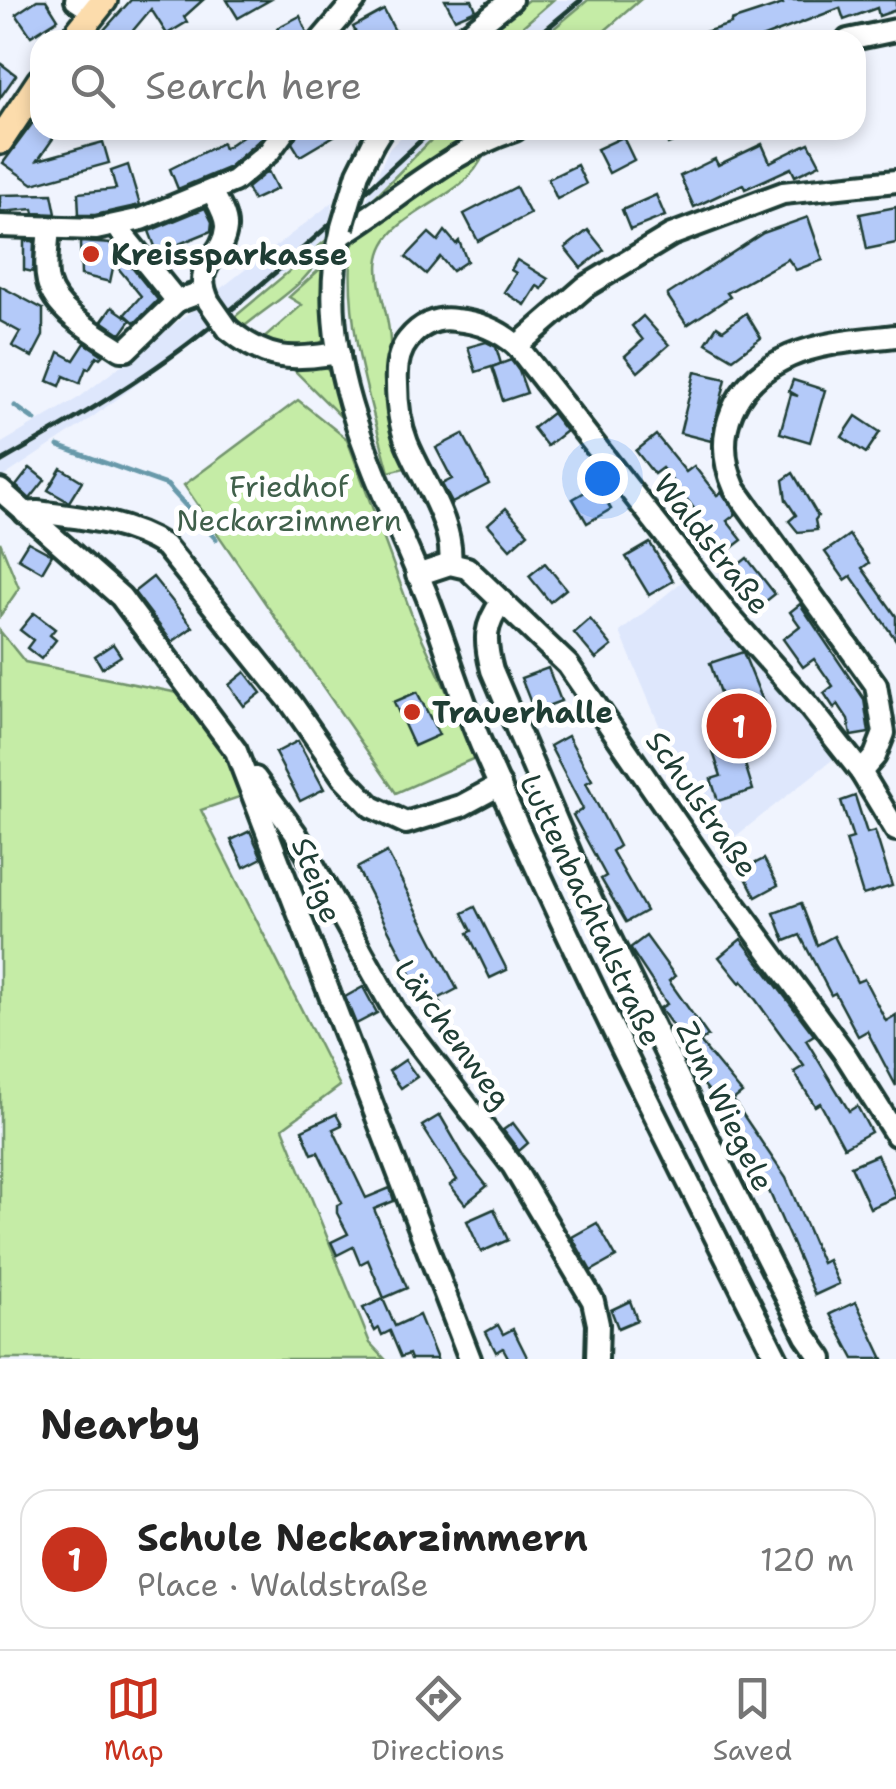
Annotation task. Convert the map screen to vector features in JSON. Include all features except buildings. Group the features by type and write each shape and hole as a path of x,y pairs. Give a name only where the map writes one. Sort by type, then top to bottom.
{"main road":[{"path":"77,30 91,4"},
{"path":"0,141 30,96"}],"street":[{"path":"473,30 511,0"},
{"path":"329,30 352,1"},
{"path":"866,36 896,30"},
{"path":"0,226 116,226 234,181 270,152 278,140"},
{"name":"Luttenbachtalstraße","path":"375,140 358,173 334,266 339,353 362,441 500,785 636,1080 777,1359"},
{"path":"341,231 485,140"},
{"path":"517,346 585,286 671,235 783,193 896,180"},
{"path":"212,190 226,230 203,269 206,296 228,328 266,355 285,360 339,353"},
{"path":"116,226 177,300"},
{"path":"49,227 48,285 56,300 122,350 177,300 206,296"},
{"name":"Waldstraße","path":"450,564 452,544 406,440 398,412 396,373 400,350 415,332 446,318 502,332 517,346 728,616 808,704 861,772 896,830"},
{"path":"861,772 875,756 884,733 876,685 735,488 724,465 724,443 734,407 760,374 791,356 840,342 896,336"},
{"name":"Steige","path":"0,490 121,597 236,752 470,1359"},
{"path":"25,513 116,523 146,534 164,546 292,704 344,777 372,807 406,823 460,806 500,785"},
{"path":"417,574 450,564"},
{"name":"Schulstraße","path":"450,564 467,568 568,665 702,860 845,1054 896,1135"},
{"name":"Zum Wiegele","path":"502,601 486,627 484,642 499,688 581,878 806,1336 822,1359"},
{"name":"Lärchenweg","path":"236,752 296,834 395,1012 513,1166 593,1301 598,1324 596,1359"}],"shaded area":[{"path":"553,0 588,0 552,30 518,30"},
{"path":"398,140 431,140 365,204 388,150"},
{"path":"333,202 326,238 214,328 0,479 0,444 80,397"},
{"path":"689,576 836,757 722,847 702,827 620,632"}],"green space":[{"path":"528,0 553,0 518,30 490,30"},
{"path":"588,0 640,0 606,30 552,30"},
{"path":"431,140 470,140 435,157 366,206"},
{"path":"484,154 458,186 398,227 380,253 379,281 390,341 387,408 405,468 389,472 355,331 350,274 352,245 414,194"},
{"path":"324,242 314,267 293,288 246,325 233,323 231,320"},
{"path":"320,269 326,338 303,349 262,340 302,305 289,297"},
{"path":"323,365 334,374 345,421 293,369"},
{"name":"Friedhof Neckarzimmern","path":"298,400 347,439 414,621 477,757 396,793 184,485"},
{"path":"0,542 19,588 0,616"},
{"path":"0,631 25,662 188,695 224,742 242,796 201,810 340,1086 283,1128 370,1343 385,1359 0,1359"}],"waterway":[{"path":"15,406 35,420"},
{"path":"58,446 167,485 216,539"}],"railway":[{"path":"545,30 581,0"},
{"path":"0,462 128,386 201,334 290,260 421,140"}],"place":[{"name":"Kreissparkasse","path":"91,254"},
{"name":"Trauerhalle","path":"412,712"},
{"name":"Schule Neckarzimmern","path":"739,726"}]}
